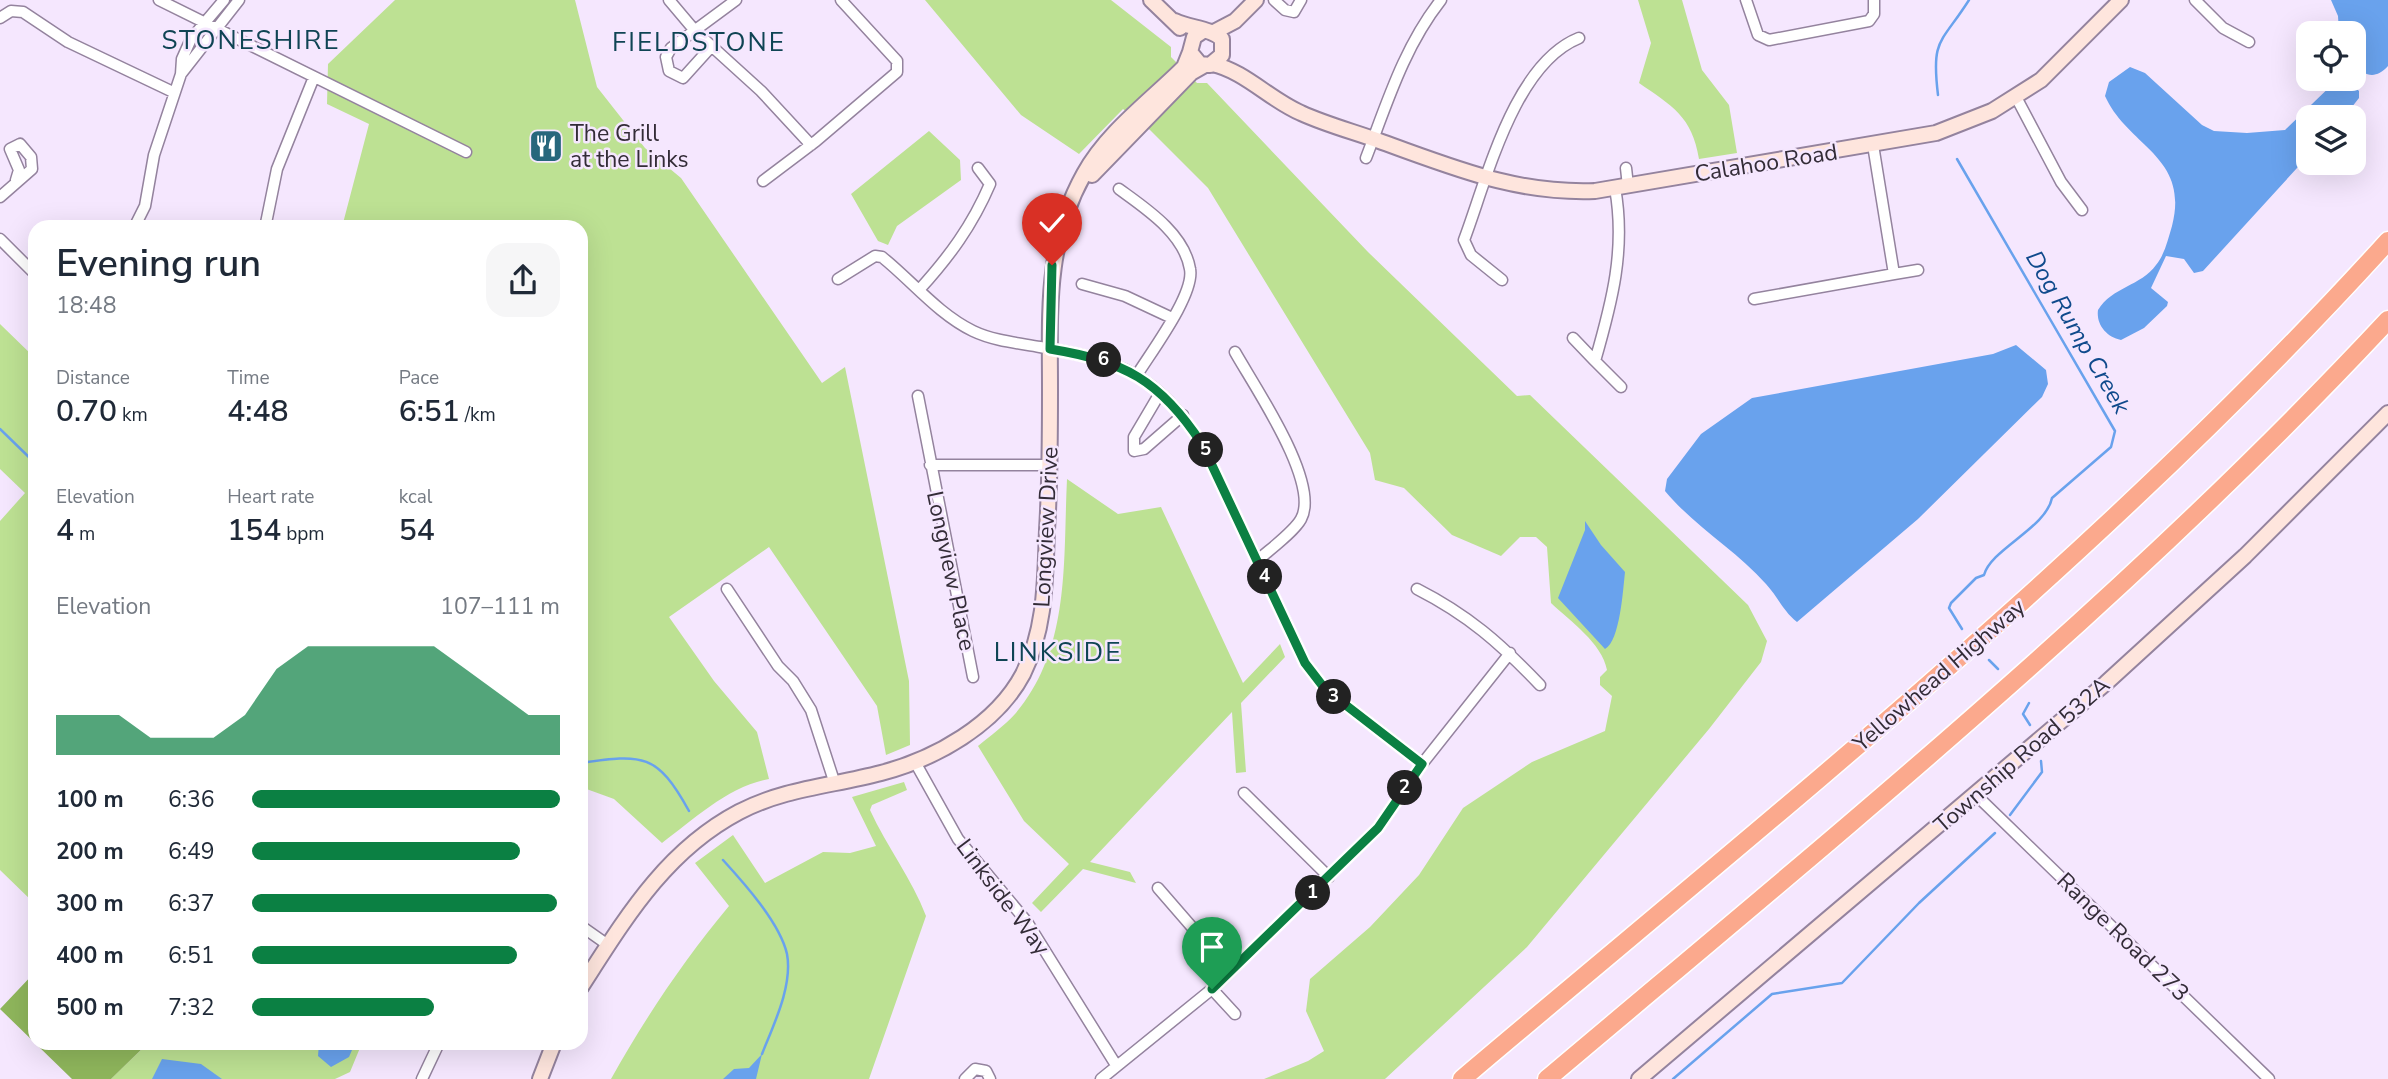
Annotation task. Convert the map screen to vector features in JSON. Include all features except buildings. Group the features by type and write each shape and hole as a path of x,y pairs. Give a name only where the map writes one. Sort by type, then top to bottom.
{"highway":[{"name":"Yellowhead Highway","path":"1462,1079 1952,665 2067,564 2233,404 2388,241"},
{"path":"1547,1079 2050,651 2203,510 2388,320"}],"street":[{"path":"159,0 466,152"},
{"path":"181,75 182,59 191,39 224,0"},
{"path":"138,220 145,206 154,155 173,92 181,75 239,0"},
{"path":"669,0 696,32 761,91 811,145"},
{"path":"711,47 683,78 669,71 666,57 671,48 736,0"},
{"path":"763,181 811,145 897,72 897,61 841,0"},
{"path":"1151,0 1175,21 1196,61 1209,64 1220,60 1235,21 1256,0"},
{"path":"1273,0 1284,10 1294,12 1301,0"},
{"path":"1366,159 1414,39 1441,0"},
{"path":"1746,0 1758,35 1769,40 1869,21 1874,14 1874,0"},
{"name":"Calahoo Road","path":"1209,64 1234,71 1300,113 1487,179 1522,188 1563,192 1622,187 1936,133 1992,111 2016,97 2060,62 2120,0"},
{"path":"2195,0 2223,28 2249,42"},
{"path":"0,18 11,10 23,12 68,42 173,92"},
{"path":"1175,21 1208,32 1224,47 1234,71"},
{"path":"1190,49 1194,37 1235,21"},
{"path":"1502,281 1471,255 1464,240 1506,124 1523,94 1563,45 1579,38"},
{"name":"Longview Drive","path":"588,976 647,888 698,838 754,805 791,791 882,773 915,762 965,736 1005,700 1022,675 1040,634 1042,614 1051,465 1052,265 1060,229 1074,194 1100,151 1184,67 1190,49"},
{"name":"Longview Drive","path":"1074,194 1191,73 1209,64"},
{"path":"267,220 278,169 314,77"},
{"path":"2016,97 2061,182 2082,210"},
{"path":"1873,145 1894,274"},
{"path":"919,290 957,248 978,212 990,184 978,168"},
{"path":"1595,361 1615,290 1621,238 1622,187 1626,168"},
{"path":"0,197 16,180"},
{"path":"1119,189 1155,215 1179,244 1191,269 1187,290 1137,375"},
{"path":"0,239 28,267"},
{"path":"838,279 876,256 882,257 953,320 975,332 997,340 1093,356 1137,375 1160,393 1183,415 1202,444 1305,663 1325,689 1422,764"},
{"path":"1754,299 1919,270"},
{"path":"1082,284 1125,296 1172,318"},
{"path":"1573,338 1621,387"},
{"path":"1235,352 1292,455 1306,493 1301,519 1258,560"},
{"path":"1160,393 1134,437 1134,451 1144,449 1183,415"},
{"name":"Longview Place","path":"918,396 973,677"},
{"name":"Township Road 532A","path":"1639,1079 1976,796 2197,601 2388,413"},
{"name":"Longview Place","path":"930,465 1051,465"},
{"path":"727,589 811,710 834,782"},
{"path":"1417,589 1467,616 1510,653 1540,685"},
{"path":"1101,1079 1212,989 1378,828 1422,764 1510,653"},
{"name":"Linkside Way","path":"915,762 958,839 1027,922 1116,1065"},
{"path":"1244,793 1329,877"},
{"name":"Range Road 273","path":"1976,796 2269,1079"},
{"path":"1158,888 1230,971"},
{"path":"588,931 608,945"},
{"path":"1212,989 1235,1014"},
{"path":"422,1079 436,1050"},
{"path":"540,1079 548,1050"},
{"path":"965,1079 975,1069 986,1071 990,1079"}],"green space":[{"path":"395,0 575,0 597,87 645,148 681,178 822,383 845,367 909,681 910,745 886,755 877,706 769,547 669,617 714,681 757,732 769,779 726,796 662,843 614,799 588,790 588,220 344,220 369,124 327,104 328,64"},
{"path":"925,0 1111,0 1171,47 1171,57 1197,83 1207,83 1368,252 1517,396 1530,395 1748,605 1767,641 1761,662 1709,729 1527,947 1385,1079 1264,1079 1308,1061 1324,1051 1306,1011 1310,979 1370,927 1419,875 1463,808 1532,762 1605,731 1612,696 1600,685 1600,677 1607,670 1604,660 1584,633 1551,603 1547,547 1536,537 1520,537 1501,556 1452,535 1404,488 1375,480 1370,453 1208,188 1150,130 1123,109 1079,154 1021,115"},
{"path":"1638,0 1682,0 1702,70 1729,105 1737,153 1699,159 1696,144 1686,122 1671,106 1639,83 1651,43"},
{"path":"929,131 960,160 961,180 897,226 888,245 878,241 851,194"},
{"path":"0,324 28,351 28,897 0,870 0,521 25,493 0,469"},
{"path":"1067,479 1118,514 1161,507 1243,683 1280,644 1285,657 1241,703 1246,772 1236,773 1232,712 1090,862 1130,872 1136,883 1083,869 1041,912 1032,903 1069,864 1024,821 978,746 1015,714 1033,689 1046,661 1055,632 1064,572"},
{"path":"904,782 907,790 872,805 870,810 926,916 869,1079 611,1079 666,990 729,906 695,863 733,835 765,883 823,852 850,853 876,846 852,797"},
{"path":"28,979 28,1036 0,1009"},
{"path":"42,1050 141,1050 111,1079 72,1079"},
{"path":"141,1050 359,1050 350,1072 335,1079 111,1079"}],"water":[{"path":"2331,0 2388,0 2388,66 2384,70 2375,75 2366,73 2366,21 2338,21"},
{"path":"2130,67 2145,73 2202,125 2214,131 2247,133 2285,130 2296,119 2296,169 2203,271 2194,273 2184,259 2166,256 2151,288 2168,302 2167,306 2144,328 2121,340 2103,329 2098,310 2111,296 2143,278 2159,261 2172,226 2175,202 2172,183 2165,168 2115,113 2105,96 2109,82"},
{"path":"2326,91 2359,91 2359,98 2353,105 2311,105"},
{"path":"2016,345 2046,370 2048,384 2042,397 1918,519 1797,622 1742,560 1689,516 1665,491 1667,479 1701,434 1752,398 1993,354"},
{"path":"1585,521 1601,545 1625,572 1617,626 1610,644 1605,649 1558,598 1585,530"},
{"path":"318,1050 352,1050 349,1057 331,1067 318,1056"},
{"path":"762,1054 756,1079 723,1079 734,1069 749,1068"},
{"path":"162,1059 201,1064 222,1079 152,1079"}],"waterway":[{"name":"Dog Rump Creek","path":"1938,95 1937,51 1945,34 1969,0"},
{"name":"Dog Rump Creek","path":"1957,159 2115,431 2111,447 2052,498 2040,519 1997,556 1984,575 1976,578 1951,603 1949,608 1962,629"},
{"path":"0,429 28,456"},
{"name":"Dog Rump Creek","path":"1989,660 1998,669"},
{"name":"Dog Rump Creek","path":"2029,703 2023,714 2030,725"},
{"path":"588,762 620,759 646,762 667,778 689,811"},
{"name":"Dog Rump Creek","path":"2010,815 2042,772 2041,761"},
{"name":"Dog Rump Creek","path":"1673,1079 1772,994 1842,983 1919,903 1995,833"},
{"path":"723,860 769,917 787,954 785,992 762,1054"}],"place":[{"name":"The Grill at the Links","path":"546,146"}],"district":[{"name":"STONESHIRE","path":"251,40"},
{"name":"FIELDSTONE","path":"699,42"},
{"name":"LINKSIDE","path":"1058,652"}],"route":[{"path":"1052,265 1050,349 1093,356 1116,364 1137,375 1183,415 1202,444 1305,663 1325,689 1422,764 1378,828 1276,930 1212,989"}]}
